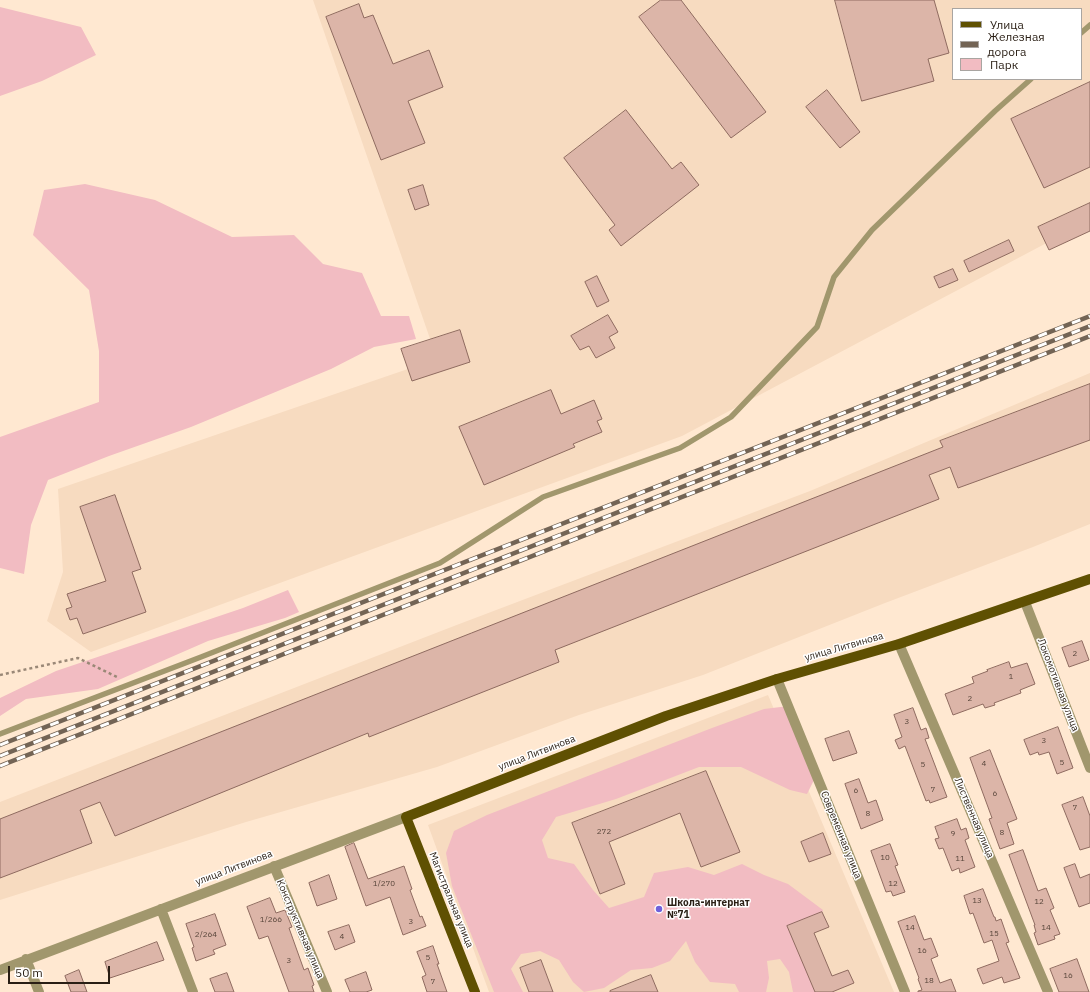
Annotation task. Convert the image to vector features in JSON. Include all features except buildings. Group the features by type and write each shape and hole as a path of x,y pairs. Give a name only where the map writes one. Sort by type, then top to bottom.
{"main road":[{"name":"улица Литвинова","path":"406,817 666,716 777,679 899,644 1090,579"},
{"name":"Магистральная улица","path":"406,817 475,992"}],"street":[{"name":"Локомотивная улица","path":"1025,602 1090,768"},
{"name":"Лиственная улица","path":"899,644 1048,992"},
{"name":"Современная улица","path":"777,679 904,992"},
{"name":"улица Литвинова","path":"0,970 160,908 406,817"},
{"name":"Конструктивная улица","path":"274,866 326,992"},
{"path":"160,908 193,992"},
{"path":"26,960 39,992"}],"lane":[{"path":"1082,32 1090,25"},
{"path":"0,734 440,563 543,497 680,448 731,417 817,327 834,277 872,230 989,117 1030,80"}],"path":[{"path":"0,675 78,658 131,684"}],"shaded area":[{"path":"313,0 1090,0 1090,220 682,436 91,652 47,621 63,572 58,489 437,359"},
{"path":"1090,373 1090,524 703,675 579,715 437,767 246,822 0,900 0,802 454,626 810,491"},
{"name":"Школа-интернат №71","path":"768,695 894,992 489,992 428,825"}],"green space":[{"path":"0,7 81,27 96,55 42,81 0,96"},
{"path":"85,184 155,200 232,237 294,235 323,264 362,273 381,316 409,316 416,339 374,347 331,369 191,427 109,456 48,480 31,525 24,574 0,568 0,437 99,402 99,351 89,290 33,235 44,190"},
{"path":"288,590 299,612 285,618 208,641 98,689 26,699 0,716 0,698 56,671 243,608"},
{"path":"789,706 815,778 807,794 790,790 741,767 699,767 616,799 556,817 542,840 548,858 574,864 593,890 609,908 644,897 654,873 688,867 714,875 742,864 764,875 788,884 823,910 818,926 802,932 827,992 793,992 789,972 780,959 767,961 769,978 766,992 739,992 735,984 710,982 695,962 686,941 670,961 652,968 631,970 604,988 584,992 573,982 559,960 540,951 521,954 511,969 523,992 494,992 452,886 446,853 454,831 487,815 712,728 764,709"}],"railway":[{"path":"0,745 1090,316"},
{"path":"0,756 1090,326"},
{"path":"0,766 1090,336"}],"place":[{"name":"Школа-интернат №71","path":"659,909"}]}
